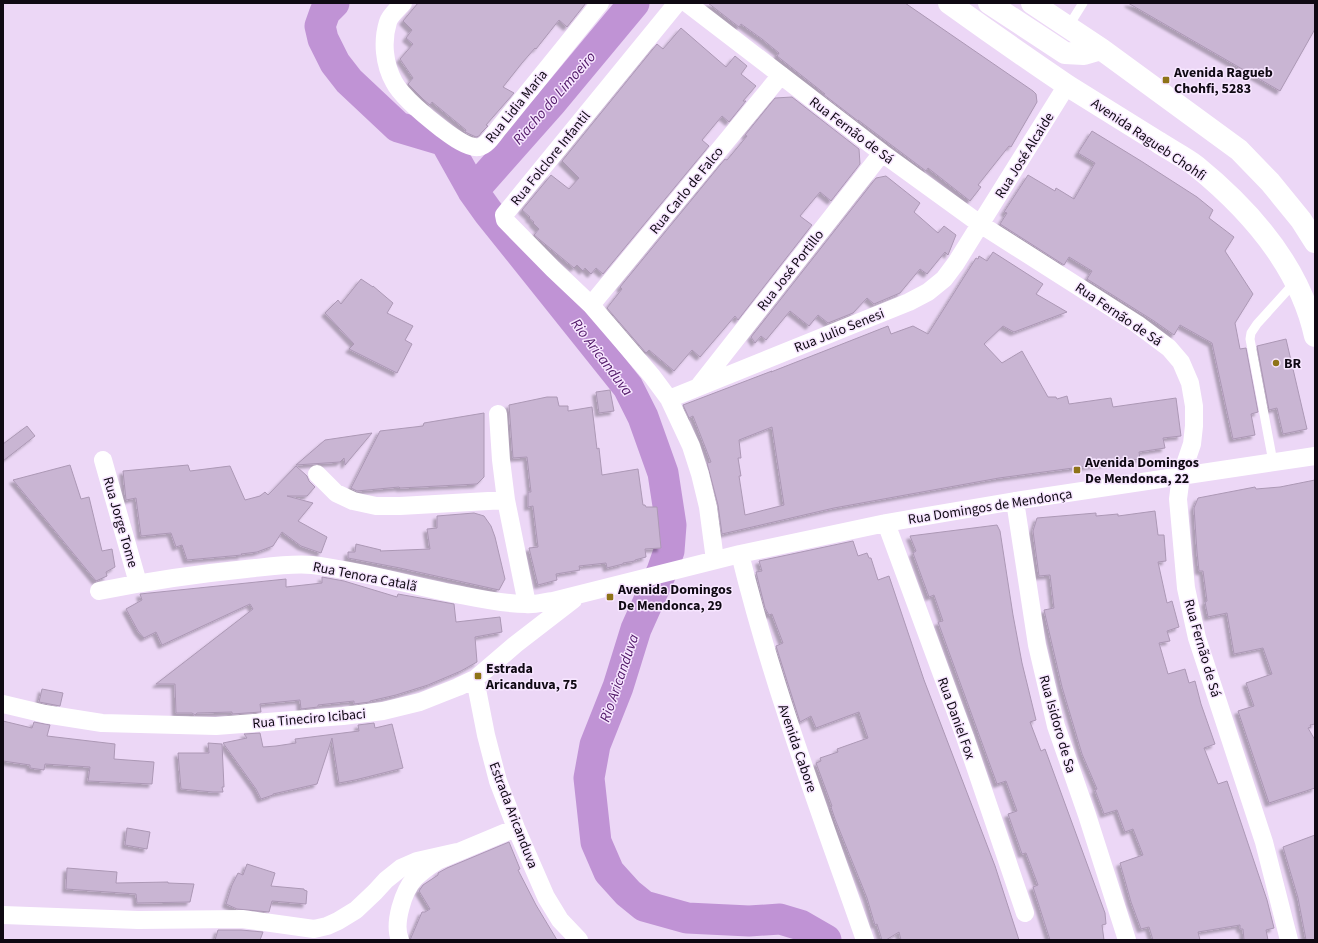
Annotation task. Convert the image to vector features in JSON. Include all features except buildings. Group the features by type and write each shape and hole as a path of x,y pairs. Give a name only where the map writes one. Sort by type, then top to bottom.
{"main road":[{"name":"Avenida Ragueb Chohfi","path":"949,3 1068,85 1195,166 1257,224 1279,255 1295,282 1310,314 1314,328"},
{"path":"989,3 1065,53 1084,54 1101,50"},
{"path":"1032,3 1101,50 1238,150 1270,182 1301,220 1315,242"}],"street":[{"name":"Rua Lidia Maria","path":"403,3 388,21 385,39 385,56 394,83 412,103 454,138 478,148 484,146 600,3"},
{"name":"Rua Folclore Infantil","path":"669,399 652,376 591,305 505,220 504,214 677,3"},
{"name":"Rua Fernão de Sá","path":"687,3 882,153 980,224 1137,324 1169,348 1180,362 1190,383 1194,413 1192,444 1181,476 1178,499 1186,588 1197,638 1264,842 1289,940"},
{"name":"Rua Carlo de Falco","path":"591,305 780,75"},
{"name":"Rua José Alcaide","path":"980,224 1068,85"},
{"name":"Rua José Portillo","path":"699,386 882,153"},
{"name":"Rua Julio Senesi","path":"669,399 909,302 928,292 944,280 980,224"},
{"path":"669,399 691,446 700,474 708,507 715,560"},
{"path":"498,414 501,460 506,500 527,604"},
{"name":"Rua Domingos de Mendonça","path":"582,594 740,554 886,523 1015,501 1315,456"},
{"name":"Rua Jorge Tome","path":"103,460 138,583"},
{"path":"317,474 336,493 353,501 376,506 506,500"},
{"name":"Rua Isidoro de Sa","path":"1015,501 1037,645 1056,726 1127,940"},
{"name":"Rua Daniel Fox","path":"886,523 965,737 1025,913"},
{"name":"Avenida Cabore","path":"740,554 769,661 792,733 865,940"},
{"name":"Rua Tenora Catalã","path":"99,591 138,583 276,566 310,565 353,571 438,591 506,603 527,604 553,601 582,594"},
{"name":"Rua Tineciro Icibaci","path":"3,704 45,714 102,723 216,726 343,716 382,711 420,702 475,679 566,604 582,594"},
{"name":"Estrada Aricanduva","path":"475,679 486,735 498,781 516,828 546,897 560,920 579,940"},
{"path":"400,940 397,930 404,897 414,880 426,868 457,852 516,828"},
{"path":"3,916 138,920 242,919 314,929 327,926 356,910 386,880 401,868 417,861 457,852"}],"lane":[{"path":"1068,27 1083,3"},
{"path":"1273,462 1250,339 1251,333 1257,324 1295,282"}],"waterway":[{"name":"Rio Aricanduva","path":"334,3 325,12 320,26 323,39 335,63 349,81 398,127 445,141 473,191 488,212 628,387 643,417 663,473 671,525 669,551 662,571 636,629 618,687 595,745 589,778 596,842 609,872 628,893 644,906 687,918 749,921 780,919 800,925 826,940"},
{"name":"Riacho do Limoeiro","path":"473,191 550,104 634,3"}],"place":[{"name":"Avenida Ragueb Chohfi, 5283","path":"1166,80"},
{"name":"BR","path":"1276,363"},
{"name":"Avenida Domingos De Mendonca, 22","path":"1077,470"},
{"name":"Avenida Domingos De Mendonca, 29","path":"610,597"},
{"name":"Estrada Aricanduva, 75","path":"478,676"}]}
